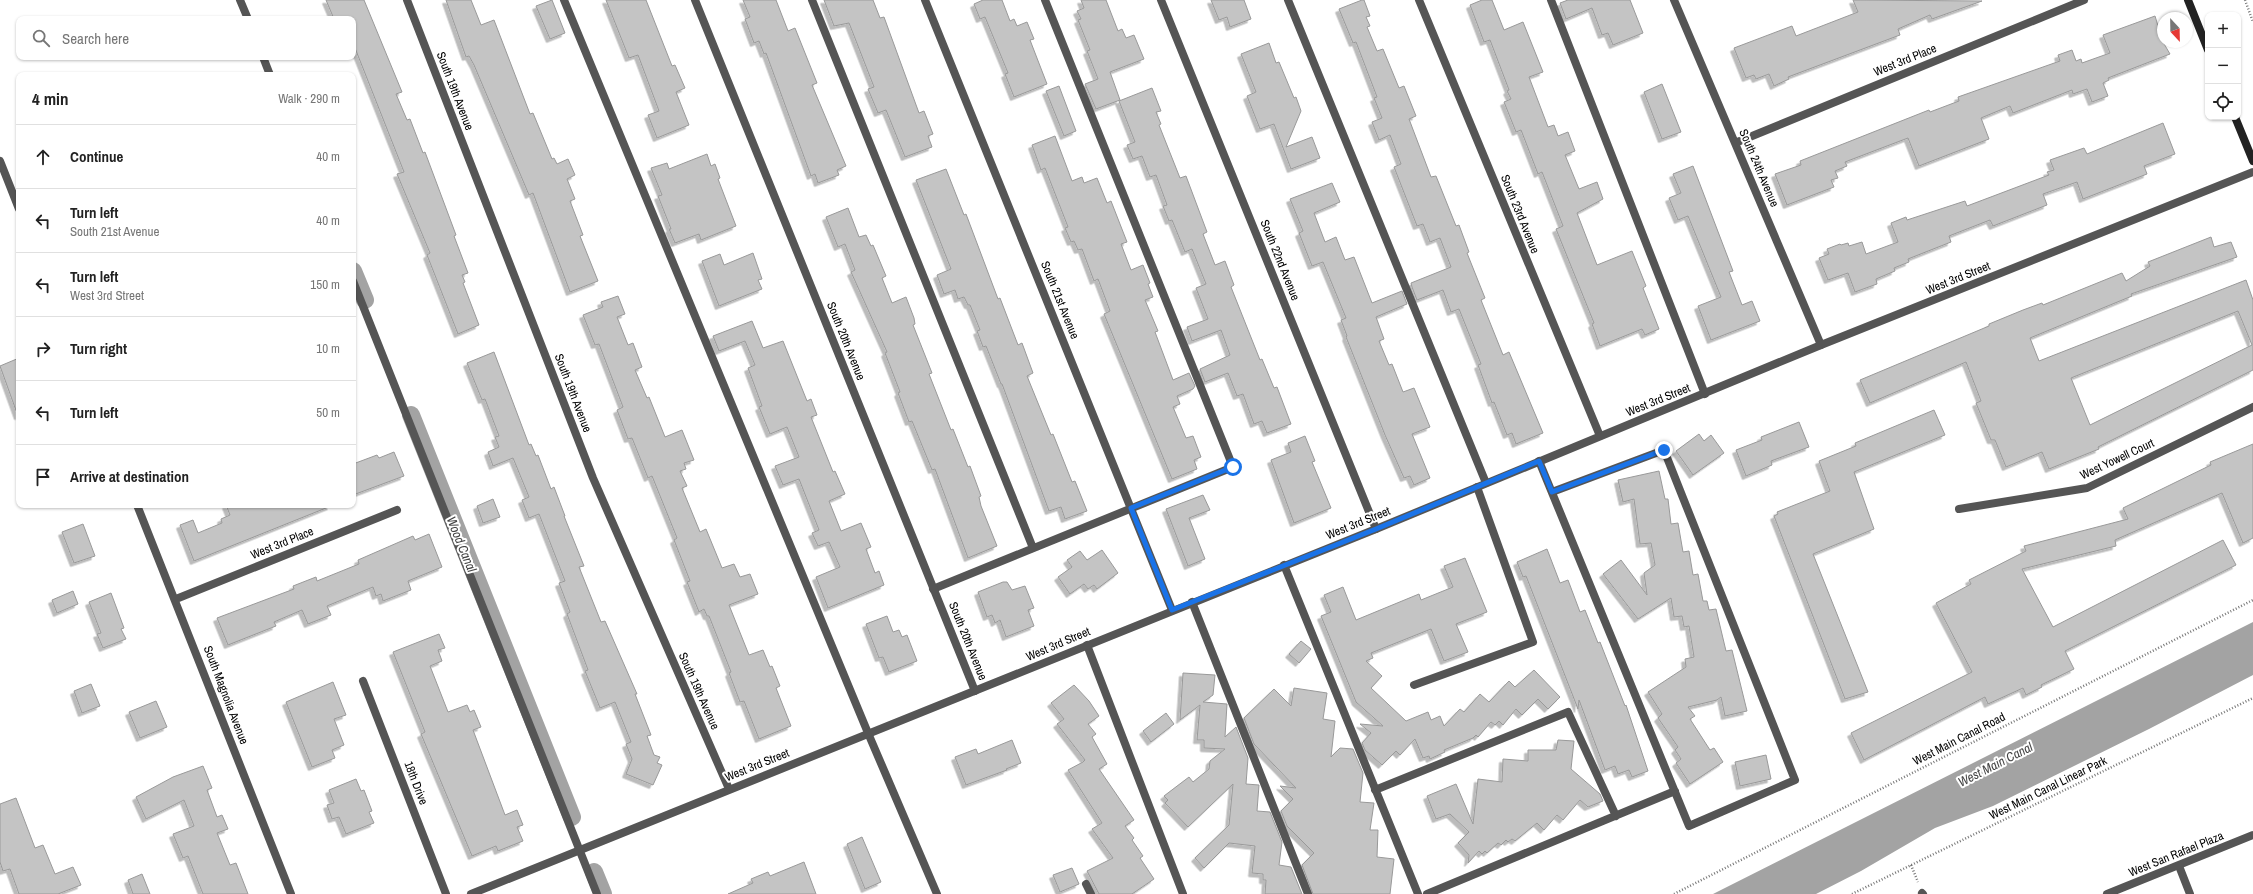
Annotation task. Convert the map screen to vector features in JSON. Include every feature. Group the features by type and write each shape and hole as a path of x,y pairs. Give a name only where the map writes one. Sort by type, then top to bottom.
{"main road":[{"path":"2188,0 2207,48"},
{"path":"2236,120 2253,161"}],"street":[{"path":"240,0 247,16"},
{"name":"South 19th Avenue","path":"407,0 593,478 729,789"},
{"path":"564,0 936,894"},
{"name":"South 20th Avenue","path":"695,0 975,691"},
{"path":"812,0 1034,548"},
{"name":"South 21st Avenue","path":"926,0 1172,610"},
{"path":"933,589 1233,467 1044,0"},
{"name":"South 22nd Avenue","path":"1161,0 1376,529"},
{"path":"1288,0 1486,483"},
{"name":"South 23rd Avenue","path":"1419,0 1600,436"},
{"path":"1551,0 1705,394"},
{"name":"South 24th Avenue","path":"1674,0 1821,345"},
{"name":"West 3rd Place","path":"1735,143 2084,0"},
{"path":"264,60 269,72"},
{"path":"0,161 16,201"},
{"name":"West 3rd Street","path":"471,894 1376,529 1476,486 1705,394 1821,345 2253,172"},
{"path":"356,289 581,850 597,894"},
{"name":"West Yowell Court","path":"1959,509 2087,488 2253,407"},
{"path":"1539,461 1690,826 1795,780 1664,450 1552,492"},
{"path":"1414,685 1533,642 1476,486"},
{"name":"South Magnolia Avenue","path":"139,508 292,894"},
{"name":"West 3rd Place","path":"176,599 397,510"},
{"path":"1284,565 1418,894"},
{"path":"1192,602 1308,894"},
{"path":"1087,645 1182,891 1174,894"},
{"name":"18th Drive","path":"363,682 446,894"},
{"path":"1375,790 1568,712 1616,816"},
{"path":"1426,894 1675,791"},
{"name":"West San Rafael Plaza","path":"2107,894 2253,835"},
{"path":"2179,866 2190,894"},
{"path":"1086,884 1091,894"}],"path":[{"path":"2245,0 2253,22"},
{"name":"West Main Canal Road","path":"1674,894 2253,600"},
{"name":"West Main Canal Linear Park","path":"1852,894 2253,698"},
{"path":"1911,865 1922,894"}],"water":[{"name":"West Main Canal","path":"2253,622 2253,675 2149,729 1993,806 1935,828 1861,871 1816,894 1713,894"}],"building":[{"path":"326,0 364,0 402,92 396,94 407,120 410,119 423,153 425,152 456,235 454,236 468,273 462,275 465,282 463,283 479,325 458,334 427,255 430,253 397,174 404,172 356,51 356,16 333,16"},
{"path":"446,0 471,0 481,25 494,20 530,114 533,113 552,159 554,158 557,164 568,159 575,175 567,179 575,199 570,201 583,235 580,236 598,281 570,292 533,193 529,195 474,65 469,56 466,57"},
{"path":"552,0 565,33 550,39 536,6"},
{"path":"606,0 646,0 672,66 675,65 685,88 676,92 689,125 657,138 648,115 659,111 638,55 629,58"},
{"path":"743,0 776,0 788,31 795,28 817,83 812,85 846,166 837,170 839,175 818,183 815,174 811,176 766,53 764,54 759,41 754,43 745,19 750,17"},
{"path":"824,0 873,0 880,18 884,17 919,113 924,111 933,134 928,136 932,147 905,157 886,110 878,113 868,89 874,87 849,23 834,26"},
{"path":"983,0 1002,0 1010,21 1014,19 1017,26 1027,22 1034,39 1030,40 1047,84 1014,97 1005,74 1008,73 985,17 980,19 974,4"},
{"path":"1081,0 1106,0 1118,31 1122,29 1126,38 1134,35 1144,59 1110,72 1120,100 1096,109 1085,84 1098,79 1087,51 1090,50 1078,20 1081,19 1077,11 1084,8"},
{"path":"1211,0 1244,0 1251,19 1230,27 1227,17 1219,20"},
{"path":"1364,0 1370,16 1366,17 1370,26 1367,27 1377,51 1383,49 1399,88 1404,86 1416,116 1409,119 1431,177 1436,176 1456,226 1459,225 1469,252 1467,253 1485,298 1481,300 1503,355 1509,352 1543,433 1516,444 1512,433 1507,435 1494,402 1492,403 1478,365 1481,364 1459,309 1451,312 1443,290 1417,300 1412,287 1411,283 1451,267 1440,238 1430,242 1423,224 1417,226 1394,167 1401,164 1390,135 1379,140 1372,122 1382,118 1374,98 1377,97 1356,42 1353,43 1339,9"},
{"path":"1482,0 1492,0 1504,30 1523,22 1543,72 1529,77 1548,127 1554,125 1558,136 1568,132 1575,151 1565,155 1579,189 1597,182 1603,199 1577,213 1597,265 1632,251 1646,286 1643,288 1659,329 1645,335 1642,329 1600,346 1592,324 1594,323 1556,229 1563,226 1542,172 1538,174 1521,130 1516,132 1504,102 1511,99 1507,91 1509,90 1490,40 1484,42 1470,5"},
{"path":"1568,0 1630,0 1643,33 1613,45 1608,33 1602,35 1592,8 1566,19 1560,3"},
{"path":"1853,0 1982,1 1932,19 1930,15 1898,29 1900,35 1788,77 1789,79 1774,86 1769,74 1756,79 1754,75 1746,78 1734,48 1792,26 1796,36 1858,12"},
{"path":"2155,16 2157,22 2157,48 2166,48 2170,54 2108,78 2109,80 2103,83 2108,96 2092,102 2087,89 2073,94 2072,90 2013,113 2010,106 1981,118 1989,139 1919,166 1908,138 1845,162 1847,166 1835,171 1838,178 1831,180 1834,187 1787,205 1775,174 1801,165 1800,161 1929,110 1930,112 1959,101 1958,97 2060,61 2058,55 2072,50 2076,61 2081,59 2082,63 2110,53 2103,35"},
{"path":"1269,43 1276,63 1279,62 1301,111 1286,147 1312,137 1320,158 1291,169 1274,124 1260,129 1247,96 1256,92 1241,54"},
{"path":"1662,84 1681,132 1662,139 1644,92"},
{"path":"1059,86 1076,131 1064,136 1046,91"},
{"path":"1152,88 1161,111 1156,112 1161,124 1159,125 1180,178 1186,176 1207,232 1203,234 1215,265 1225,261 1234,285 1231,287 1260,360 1262,359 1274,388 1277,387 1291,424 1267,433 1262,421 1254,424 1243,394 1237,396 1228,373 1205,382 1200,369 1230,355 1221,330 1192,341 1187,327 1208,319 1196,288 1206,284 1192,249 1185,252 1172,220 1169,221 1163,206 1167,205 1156,175 1150,177 1142,156 1133,159 1127,145 1135,142 1119,101"},
{"path":"2163,123 2175,154 2144,166 2147,174 2083,199 2077,182 2043,194 2047,205 1993,226 1990,220 1949,236 1951,242 1908,259 1909,262 1894,268 1895,271 1876,279 1877,284 1855,292 1848,273 1828,280 1819,258 1829,254 1827,249 1840,244 1848,243 1849,246 1862,242 1866,254 1898,242 1891,223 1906,217 1907,220 1965,201 1967,206 2049,175 2047,172 2054,170 2050,160 2084,148 2087,154"},
{"path":"1055,136 1072,181 1082,177 1084,183 1097,178 1107,203 1111,201 1127,242 1121,244 1131,270 1143,265 1150,283 1148,284 1153,297 1145,300 1158,331 1155,332 1173,380 1189,373 1195,386 1193,389 1177,396 1180,404 1173,407 1186,438 1193,436 1201,457 1194,460 1197,469 1172,479 1104,314 1110,311 1098,279 1094,281 1082,249 1078,250 1074,241 1071,242 1065,228 1068,227 1045,168 1041,170 1032,145"},
{"path":"707,154 711,166 715,164 720,178 718,179 736,226 701,240 699,234 675,243 658,196 662,195 651,168 667,163 669,169"},
{"path":"1693,166 1733,271 1729,272 1742,305 1752,301 1760,321 1711,340 1698,306 1721,297 1688,216 1678,220 1669,198 1681,193 1673,174"},
{"path":"946,169 964,215 966,214 998,299 1000,298 1018,345 1022,343 1033,373 1027,376 1051,435 1053,434 1072,482 1075,481 1087,511 1065,519 1061,507 1049,511 1002,384 986,346 983,347 977,331 980,330 970,305 968,305 964,297 958,299 955,290 944,294 937,275 951,269 916,180"},
{"path":"1332,183 1340,202 1314,213 1325,242 1336,237 1345,260 1354,257 1372,303 1402,291 1407,304 1376,317 1384,339 1379,341 1389,365 1392,364 1403,392 1414,388 1430,427 1412,434 1430,478 1414,485 1410,476 1404,478 1385,435 1346,337 1347,336 1341,320 1346,318 1323,262 1312,266 1299,233 1303,231 1290,199"},
{"path":"848,208 859,237 866,235 871,246 873,245 886,276 882,278 892,303 906,297 914,318 915,324 913,325 932,373 929,374 951,430 953,429 968,467 970,466 981,496 979,497 981,506 997,546 968,558 935,469 932,470 912,421 909,422 898,393 900,392 885,353 887,352 851,272 855,270 845,244 838,247 826,217"},
{"path":"2211,237 2214,247 2231,242 2237,257 2131,294 2132,296 2030,338 2039,361 2246,280 2253,300 2253,370 2098,447 2099,449 2049,469 2042,452 2006,467 1995,440 1991,440 1976,403 1981,401 1966,362 1870,403 1860,380 1989,326 1989,324 2023,310 2042,303 2043,305 2122,273 2126,281 2150,266 2148,262","holes":["2238,311 2252,345 2090,425 2071,378"]},
{"path":"753,253 762,279 758,280 762,289 719,306 702,261 720,254 724,265"},
{"path":"618,296 625,314 617,317 628,345 633,343 642,367 635,370 647,398 649,397 665,437 682,430 694,460 684,463 686,469 680,471 687,486 682,488 700,532 706,529 722,568 734,564 740,577 750,574 758,594 729,605 749,655 763,650 770,667 772,666 780,686 776,688 791,726 759,739 744,701 740,702 729,673 731,672 709,616 707,616 704,609 699,612 687,582 690,581 674,540 677,538 652,476 648,478 632,438 628,439 617,410 623,407 599,344 595,345 583,315 603,307 601,302"},
{"path":"752,321 763,348 783,341 807,401 811,399 817,415 811,417 833,472 835,471 845,494 829,501 841,531 861,523 871,547 866,549 875,573 879,571 884,585 828,608 816,577 840,567 829,542 818,546 812,533 819,530 799,479 783,485 775,466 799,457 787,427 770,434 759,407 762,406 748,368 755,365 745,341 719,351 713,336"},
{"path":"494,352 529,445 531,444 536,456 538,455 551,489 554,487 584,566 579,567 601,622 605,621 637,694 635,694 651,735 647,736 654,755 660,757 657,763 662,765 653,785 626,774 632,759 626,744 631,742 615,702 600,708 585,671 588,670 567,614 570,612 559,583 565,581 539,514 529,518 522,500 529,497 513,458 493,466 488,452 499,447 495,437 499,436 485,399 482,400 467,363"},
{"path":"16,359 16,410 0,366"},
{"path":"1934,410 1945,435 1854,472 1874,529 1813,554 1868,692 1845,699 1774,516 1778,514 1777,512 1830,491 1819,461 1856,446 1855,443"},
{"path":"1799,422 1809,447 1771,461 1772,465 1746,476 1736,450 1762,440 1761,437"},
{"path":"1699,434 1704,441 1711,435 1724,453 1693,475 1676,451"},
{"path":"1305,436 1315,461 1312,462 1331,508 1294,523 1271,460 1291,452 1288,443"},
{"path":"2253,444 2253,538 2243,543 2222,493 2115,540 2116,546 2022,569 2053,627 2223,540 2236,565 2065,651 2074,669 2041,685 2042,687 2026,695 2023,688 1988,704 1985,697 1864,760 1851,733 1972,672 1936,603 1971,584 1969,580 2026,551 2024,546 2128,519 2123,508 2211,465 2210,462"},
{"path":"394,452 404,476 356,494 356,463 377,455 379,458"},
{"path":"1659,471 1665,499 1668,499 1671,524 1678,523 1683,552 1689,551 1693,575 1698,574 1703,601 1707,601 1709,610 1716,609 1726,651 1732,650 1747,711 1725,716 1721,697 1717,700 1688,707 1695,716 1690,719 1710,750 1714,748 1723,762 1690,784 1676,763 1681,759 1675,750 1678,747 1658,718 1662,714 1648,692 1686,667 1685,659 1694,657 1689,626 1684,627 1682,616 1674,617 1671,598 1638,619 1603,574 1621,560 1647,595 1644,573 1655,565 1651,543 1640,544 1634,499 1623,502 1618,480"},
{"path":"1203,495 1210,510 1189,518 1205,559 1188,566 1166,509"},
{"path":"493,499 500,517 483,523 477,506"},
{"path":"227,508 326,508 194,561 180,525 193,520 198,533 222,523 221,519 230,515"},
{"path":"83,524 95,556 74,563 62,532"},
{"path":"429,534 442,567 408,581 411,590 383,601 381,594 376,596 373,587 327,606 331,615 308,624 302,610 274,622 276,626 228,645 217,618 294,589 293,586 316,577 317,581 359,564 358,560 413,536 415,540"},
{"path":"1547,549 1560,583 1568,580 1580,612 1585,610 1598,643 1600,642 1625,706 1626,705 1648,771 1632,777 1629,770 1618,774 1615,766 1605,770 1579,700 1578,709 1526,576 1523,577 1517,562"},
{"path":"1102,550 1118,573 1097,589 1094,585 1088,589 1084,584 1070,594 1058,577 1072,567 1067,560 1080,551 1087,560"},
{"path":"1465,558 1487,612 1456,624 1468,652 1444,661 1431,629 1371,653 1373,658 1366,661 1382,676 1371,688 1406,721 1428,712 1431,720 1440,716 1444,726 1460,709 1464,712 1480,694 1489,702 1509,681 1515,687 1534,670 1560,697 1548,709 1538,699 1522,715 1516,709 1503,725 1499,721 1495,725 1491,722 1478,737 1476,735 1473,738 1444,750 1445,752 1430,759 1429,756 1423,758 1415,739 1400,755 1396,751 1382,765 1365,750 1362,743 1371,733 1360,724 1383,726 1356,702 1321,616 1331,612 1324,595 1343,587 1356,620 1419,594 1421,600 1453,587 1444,566"},
{"path":"1003,582 1007,582 1012,590 1025,586 1034,608 1028,610 1034,626 1006,637 1000,620 995,623 992,615 987,617 978,592"},
{"path":"73,591 78,604 57,613 52,600"},
{"path":"111,593 124,628 121,629 126,639 103,648 97,634 101,633 89,602"},
{"path":"887,616 893,632 899,630 902,637 907,635 917,661 889,672 883,657 879,658 866,624"},
{"path":"439,634 445,648 438,650 442,661 430,666 448,712 467,705 470,712 474,710 481,727 473,730 505,815 517,810 523,825 517,827 523,841 498,851 496,846 472,856 421,734 425,732 393,652"},
{"path":"1301,641 1311,649 1299,663 1289,654"},
{"path":"1183,673 1215,675 1213,695 1203,702 1227,704 1225,737 1236,727 1248,758 1246,784 1259,785 1257,811 1270,812 1282,842 1279,865 1291,867 1302,894 1265,894 1266,880 1263,880 1263,874 1252,873 1255,846 1229,843 1204,868 1195,858 1229,825 1233,784 1188,827 1165,803 1168,800 1164,796 1189,777 1193,782 1209,769 1210,761 1225,749 1204,748 1204,740 1197,740 1200,705 1180,720"},
{"path":"333,682 346,715 334,719 344,745 332,750 335,758 312,767 286,702"},
{"path":"91,684 100,706 82,713 74,691"},
{"path":"1074,685 1089,701 1099,716 1088,724 1096,734 1092,737 1107,764 1099,769 1134,820 1125,826 1134,838 1132,840 1143,856 1140,858 1154,879 1132,894 1099,894 1087,871 1113,858 1092,829 1102,823 1068,770 1085,760 1057,724 1064,719 1051,703"},
{"path":"1294,688 1327,693 1323,719 1335,721 1331,757 1340,748 1353,749 1363,773 1360,802 1374,803 1370,830 1378,830 1377,857 1394,859 1390,894 1313,894 1302,865 1314,853 1287,826 1281,811 1293,799 1280,786 1296,788 1254,744 1244,718 1274,689 1291,706"},
{"path":"156,701 167,727 140,738 129,712"},
{"path":"1166,713 1174,724 1151,742 1143,731"},
{"path":"1012,740 1021,763 1006,769 1007,770 966,785 955,757 976,749 978,754"},
{"path":"1558,740 1574,741 1571,769 1600,794 1603,801 1588,807 1580,800 1563,820 1557,815 1544,830 1537,823 1515,841 1512,839 1508,842 1506,840 1501,845 1498,843 1487,853 1485,851 1482,854 1479,851 1468,863 1469,855 1458,843 1469,832 1450,814 1436,819 1427,796 1456,784 1473,824 1478,779 1502,782 1503,759 1528,761 1528,750 1556,750"},
{"path":"1766,755 1771,779 1740,786 1735,762"},
{"path":"203,766 212,788 207,790 217,817 222,815 228,829 217,833 230,865 236,863 248,894 203,894 188,856 183,858 173,834 194,826 184,800 146,819 136,797 173,777"},
{"path":"356,779 361,791 364,790 372,811 369,812 374,823 346,834 339,817 332,819 327,805 334,803 329,790"},
{"path":"16,798 35,848 43,845 55,874 73,867 81,885 58,894 19,894 10,869 3,871 0,862 0,804"},
{"path":"862,837 881,882 865,889 847,844"},
{"path":"804,862 816,894 728,894 753,883 751,879 768,872 770,876"},
{"path":"1072,868 1079,884 1060,892 1053,875"},
{"path":"142,874 150,894 133,894 128,880"}],"waterway":[{"name":"Wood Canal","path":"356,278 365,300"},
{"name":"Wood Canal","path":"411,415 572,817"},
{"name":"Wood Canal","path":"594,872 603,894"}],"route":[{"path":"1233,467 1131,508 1172,610 1376,529 1539,461 1552,492 1664,450"}]}
